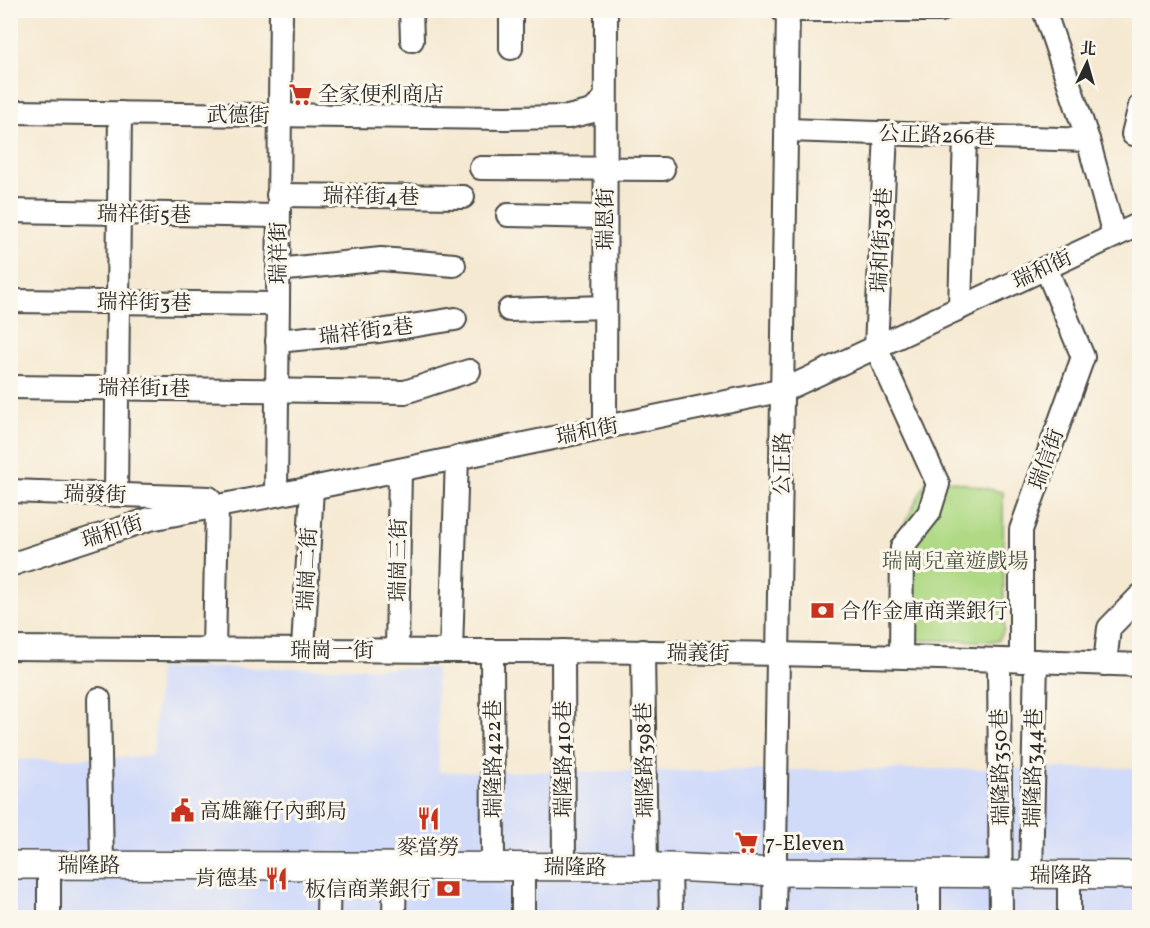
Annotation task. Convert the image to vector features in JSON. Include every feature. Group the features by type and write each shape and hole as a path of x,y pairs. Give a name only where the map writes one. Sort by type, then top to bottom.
{"street":[{"name":"瑞祥街","path":"276,495 281,10"},
{"path":"411,10 412,40"},
{"path":"511,10 511,48"},
{"name":"瑞恩街","path":"605,427 606,10"},
{"path":"782,10 940,10"},
{"name":"公正路","path":"774,918 784,390 788,10"},
{"path":"1044,10 1088,140 1114,235"},
{"name":"武德街","path":"10,112 568,117 593,111 604,99"},
{"path":"1133,134 1140,106"},
{"path":"116,495 120,113"},
{"name":"公正路266巷","path":"787,130 1088,140"},
{"name":"瑞和街38巷","path":"876,347 886,133"},
{"path":"960,308 965,136"},
{"path":"481,168 663,169"},
{"name":"瑞祥街4巷","path":"278,206 463,197"},
{"name":"瑞祥街5巷","path":"10,211 118,213 278,206"},
{"path":"508,215 605,217"},
{"name":"瑞和街","path":"10,565 150,519 312,488 784,390 1140,224"},
{"path":"278,270 381,259 454,265"},
{"name":"瑞信街","path":"1019,661 1021,530 1083,357 1046,268"},
{"name":"瑞祥街3巷","path":"10,301 278,304"},
{"path":"509,310 605,307"},
{"name":"瑞祥街2巷","path":"277,341 379,331 456,318"},
{"path":"876,347 938,484 929,513 902,547 901,656"},
{"name":"瑞祥街1巷","path":"10,387 405,392 469,371"},
{"path":"451,651 458,457"},
{"name":"瑞崗三街","path":"397,650 400,470"},
{"name":"瑞崗二街","path":"303,650 312,488"},
{"name":"瑞發街","path":"10,491 252,500"},
{"path":"213,649 217,506"},
{"path":"1105,664 1109,628 1140,596"},
{"name":"瑞崗一街","path":"10,648 451,651"},
{"name":"瑞義街","path":"451,651 643,651 901,656 1140,665"},
{"name":"瑞隆路422巷","path":"492,651 493,867"},
{"name":"瑞隆路410巷","path":"563,651 564,867"},
{"name":"瑞隆路398巷","path":"643,651 658,868 671,918"},
{"name":"瑞隆路350巷","path":"1000,918 1001,874 1019,661"},
{"name":"瑞隆路344巷","path":"1019,661 1031,874"},
{"path":"99,699 102,865"},
{"name":"瑞隆路","path":"10,865 523,866 775,872 1140,875"},
{"path":"49,865 49,918"},
{"path":"328,865 328,918"},
{"path":"394,918 395,866"},
{"path":"523,866 523,918"},
{"path":"928,918 929,874"},
{"path":"1069,875 1069,918"}],"shaded area":[{"path":"159,668 436,668 439,772 1139,768 1139,917 11,917 10,760 153,756"}],"green space":[{"name":"瑞崗兒童遊戲場","path":"929,476 1003,492 1004,630 998,641 918,640 909,630 904,525"}],"place":[{"name":"全家便利商店","path":"300,94"},
{"name":"合作金庫商業銀行","path":"822,611"},
{"name":"高雄籬仔內郵局","path":"182,811"},
{"name":"麥當勞","path":"428,819"},
{"name":"7-Eleven","path":"747,843"},
{"name":"肯德基","path":"276,878"},
{"name":"板信商業銀行","path":"449,889"}]}
